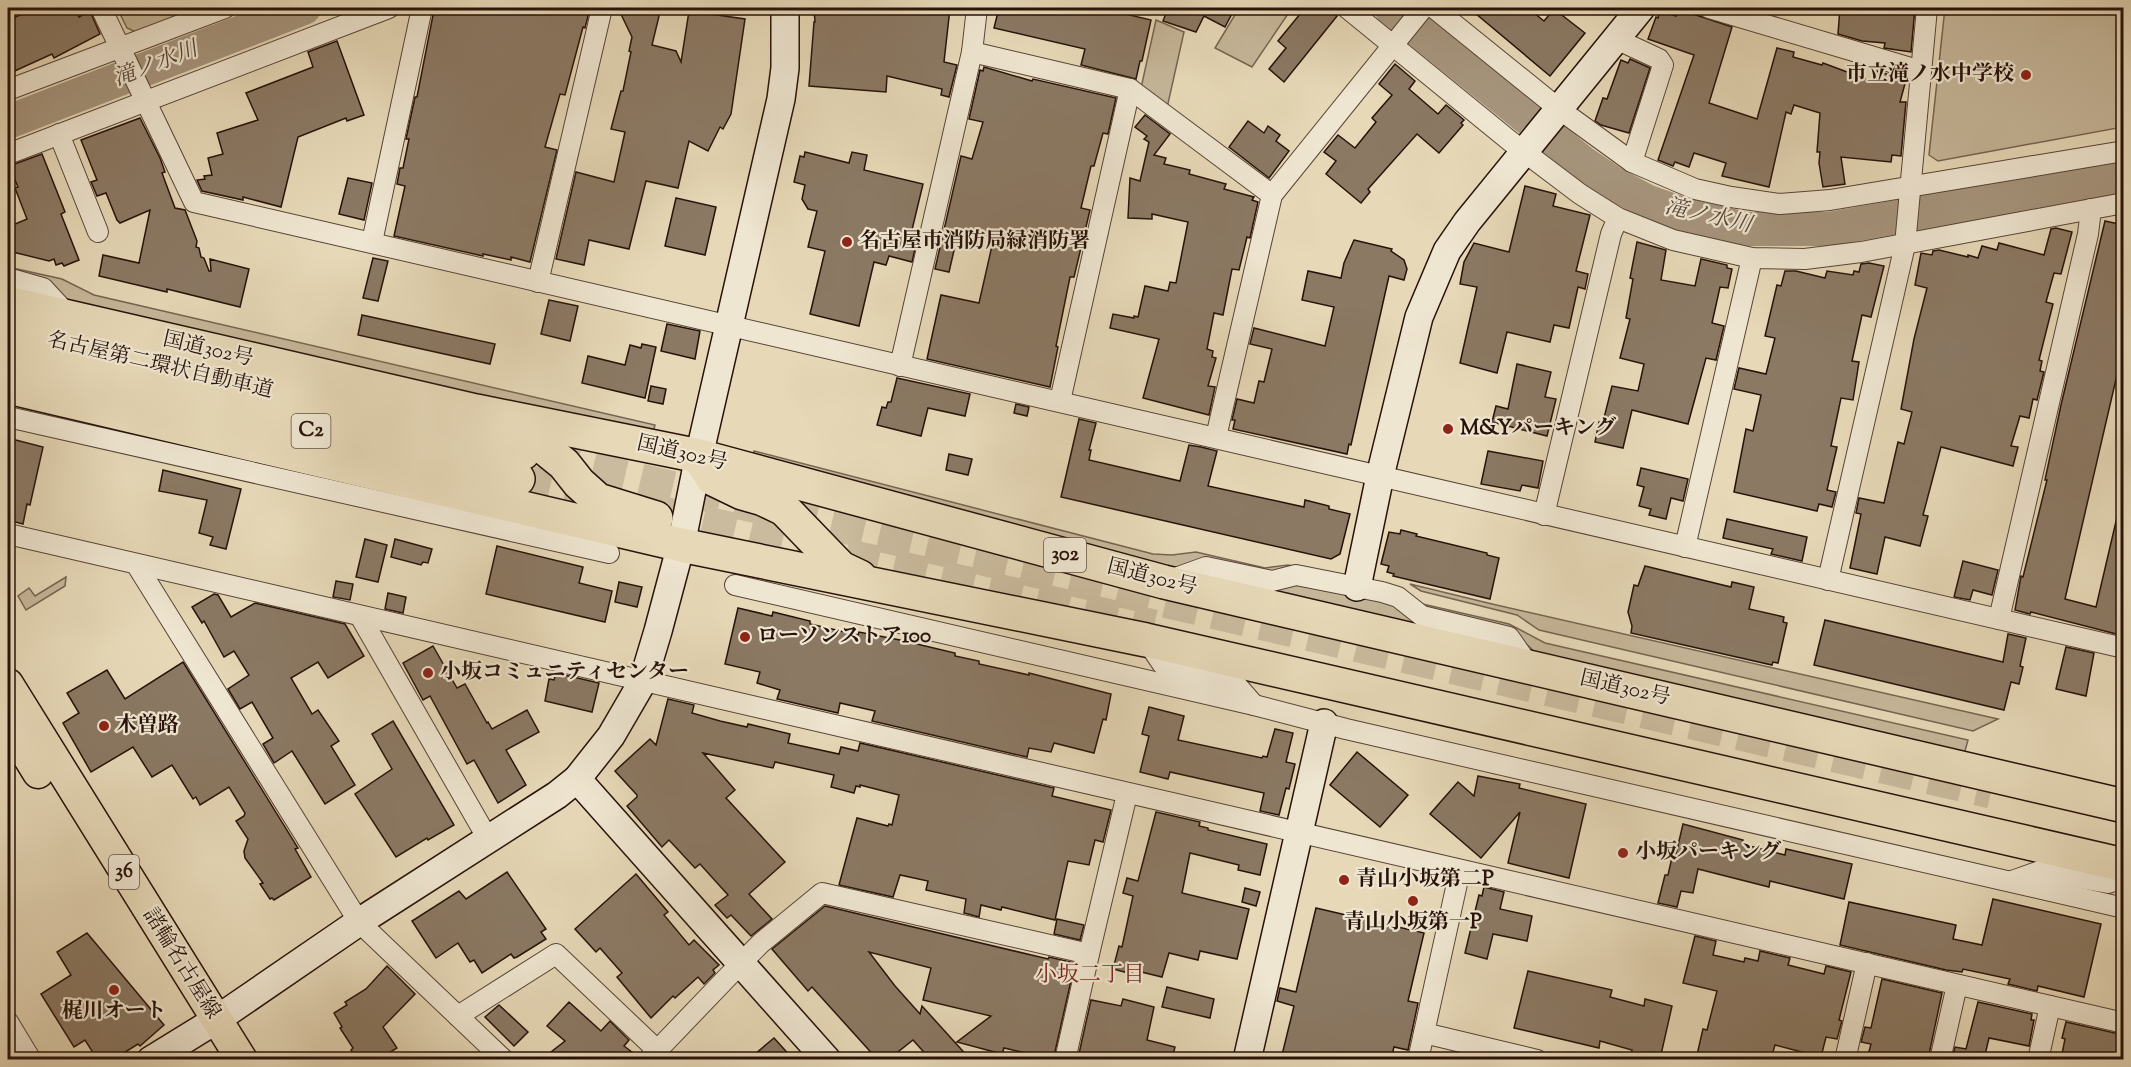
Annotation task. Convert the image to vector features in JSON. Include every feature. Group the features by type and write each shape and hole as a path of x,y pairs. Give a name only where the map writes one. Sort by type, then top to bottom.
{"highway":[{"name":"国道302号","path":"8,303 476,411 699,456 1164,582 2124,806"},
{"name":"名古屋第二環状自動車道","path":"8,330 103,396"},
{"name":"名古屋第二環状自動車道","path":"8,359 103,396 520,466"},
{"path":"8,387 103,396 516,520 681,545 1146,640 2124,865"},
{"path":"476,411 538,442 564,464 579,483 598,500 621,509 654,517 681,545"},
{"path":"699,456 713,479 742,493 784,508 841,568 872,584"}],"main road":[{"name":"諸輪名古屋線","path":"8,684 207,1025 219,1059"},
{"name":"諸輪名古屋線","path":"8,724 207,1025 242,1059"}],"street":[{"path":"101,8 194,202 2124,648"},
{"path":"8,90 124,55 225,8"},
{"path":"8,154 59,134 141,91 388,8"},
{"path":"372,242 422,8"},
{"path":"538,282 602,8"},
{"path":"151,1059 207,1025 359,922 557,795 577,778 611,736 643,681 681,545 728,326 781,99 785,68 785,8"},
{"path":"900,366 972,52 977,8"},
{"path":"1347,8 1414,21 1542,130 1580,194 1618,218 1673,240 1752,258 1805,259 1862,252 2124,204"},
{"path":"1357,586 1380,476 1419,317 1447,251 1467,222 1641,8"},
{"path":"1709,8 1922,71"},
{"path":"1828,580 1905,244 1927,8"},
{"path":"1414,21 1542,130 1632,162 1695,189 1731,197 1780,204 1830,200 1909,205 2124,151"},
{"path":"1216,437 1272,195 1414,21"},
{"path":"1616,39 1659,59 1663,65 1632,162"},
{"path":"972,52 1130,88 1272,195"},
{"path":"1060,401 1130,88"},
{"path":"59,134 98,232"},
{"path":"1999,619 2088,234 2091,209"},
{"path":"1544,515 1611,234 1618,218"},
{"path":"1685,547 1752,258"},
{"path":"8,278 43,288 72,319"},
{"path":"8,417 103,396"},
{"path":"516,520 609,553"},
{"path":"8,534 2124,1023"},
{"path":"136,564 359,922 504,1059"},
{"path":"1164,582 1206,567 1272,581 1296,575 1357,586 1398,597 1422,616 1509,637 1530,667"},
{"path":"735,585 2124,908"},
{"path":"360,616 488,839"},
{"path":"1146,640 1163,665 1234,682 1254,705"},
{"path":"1247,1059 1324,723"},
{"path":"577,778 827,1059"},
{"path":"1065,1059 1127,794"},
{"path":"1418,1059 1460,870"},
{"path":"2012,882 2040,871 2108,883 2124,878"},
{"path":"458,1016 556,954 653,1055 761,943 822,893 1089,954"},
{"path":"1845,1059 1867,963"},
{"path":"1940,1059 1957,985"},
{"path":"2038,1059 2050,1006"},
{"path":"8,1022 31,1059"},
{"path":"1424,1034 1537,1059"}],"shaded area":[{"path":"117,8 208,8 140,34 127,28"},
{"path":"1239,8 1292,8 1252,67 1215,48"},
{"name":"市立滝ノ水中学校","path":"1945,8 2123,8 2123,127 1938,161 1929,155"},
{"path":"1156,20 1184,32 1167,108 1141,88"},
{"path":"8,267 62,279 94,295 655,425 652,436 70,303"},
{"path":"754,451 1153,554 1172,555 1196,552 1265,568 1288,565 1304,568 1286,571 1170,570 752,460"},
{"path":"1207,575 1289,580 1396,602 1500,646"},
{"path":"66,577 65,586 26,610 18,596 29,588 35,596"},
{"path":"1410,584 1998,719 1973,731 1539,630 1517,615 1421,591"},
{"path":"1414,602 1509,624 1545,643 1968,740 1963,758 1541,658 1518,636 1426,612"}],"building":[{"path":"37,8 66,8 68,13 76,10 79,17 90,11 100,34 54,58 52,54 8,74 8,20"},
{"path":"446,8 590,8 565,95 560,94 545,147 557,150 530,262 511,257 511,260 483,254 483,256 394,236 405,186 397,184 400,168 403,168 409,139 406,139 415,97 417,97 434,10 448,13"},
{"path":"618,8 655,8 659,16 652,45 676,51 681,62 689,11 745,19 731,114 723,129 720,127 708,151 689,141 678,188 646,181 629,249 589,240 584,265 556,259 576,172 614,182 625,132 611,129 621,91 623,91 632,37"},
{"path":"814,8 950,8 944,62 957,65 949,97 941,95 942,89 887,76 886,92 809,86 815,22"},
{"path":"999,8 1070,8 1097,14 1099,8 1112,8 1122,10 1121,13 1151,20 1136,79 1081,65 1085,49 994,28"},
{"path":"1168,8 1235,8 1225,27 1204,16 1196,32 1163,21"},
{"path":"1305,8 1327,8 1337,16 1284,82 1269,69 1286,48 1278,41"},
{"path":"1469,8 1528,8 1544,21 1554,9 1585,33 1550,76"},
{"path":"1840,8 1915,8 1911,52 1884,48 1885,43 1862,41 1838,34"},
{"path":"1678,9 1732,27 1709,103 1757,119 1777,48 1794,52 1793,57 1822,65 1823,63 1874,82 1877,71 1906,80 1900,102 1906,102 1901,156 1892,155 1891,162 1841,157 1845,184 1823,187 1819,163 1820,152 1817,152 1820,113 1794,105 1791,114 1786,112 1769,187 1722,176 1726,163 1694,153 1689,167 1675,162 1673,166 1658,160 1694,55 1648,39 1660,11 1676,16"},
{"path":"337,41 364,115 347,121 346,118 298,137 281,207 243,197 243,200 202,191 197,180 212,175 208,158 223,154 217,133 258,120 246,93 313,67 308,52"},
{"path":"1630,59 1650,68 1629,133 1595,121 1603,98 1607,99 1621,60 1628,63"},
{"path":"1395,64 1415,81 1409,89 1438,114 1446,105 1464,120 1461,123 1463,125 1439,153 1417,134 1368,189 1370,192 1361,203 1326,174 1336,161 1324,152 1338,135 1355,148 1376,122 1372,118 1392,95 1379,84"},
{"path":"984,67 1032,81 1033,79 1116,98 1108,134 1103,133 1094,166 1091,166 1081,208 1090,210 1074,277 1070,277 1050,387 927,359 941,295 979,303 994,237 959,229 949,272 935,269 961,156 972,159 983,122 969,119 980,70 983,71"},
{"path":"1145,115 1170,134 1154,155 1166,158 1164,164 1190,170 1189,174 1226,184 1224,189 1254,197 1252,200 1258,202 1250,238 1247,237 1239,270 1232,269 1223,315 1214,313 1207,349 1213,351 1212,357 1216,358 1208,386 1215,387 1209,415 1143,398 1159,339 1110,328 1113,314 1138,317 1145,286 1168,291 1170,282 1176,283 1188,222 1152,214 1152,219 1128,218 1130,178 1140,181 1149,142 1144,139 1147,136 1135,127"},
{"path":"140,118 160,158 165,172 162,173 175,208 185,210 197,241 196,247 199,248 209,271 211,271 210,259 249,269 240,307 167,289 167,292 99,276 103,255 139,263 150,210 120,223 117,220 106,193 97,196 91,182 97,180 81,140"},
{"path":"1248,121 1264,133 1268,126 1280,135 1276,141 1289,151 1269,178 1229,147"},
{"path":"805,152 849,163 852,152 867,155 864,170 923,184 911,234 918,236 912,262 889,256 886,265 874,262 859,326 810,314 825,251 808,247 817,211 808,209 802,199 805,185 794,182 800,156 804,157"},
{"path":"42,154 65,212 61,214 79,260 64,266 62,263 56,265 54,259 49,261 13,252 8,240 8,227 27,219 9,166"},
{"path":"348,178 372,183 364,220 339,214"},
{"path":"1525,186 1556,194 1553,206 1590,215 1576,271 1588,274 1585,289 1578,287 1569,328 1554,325 1550,342 1507,332 1497,373 1460,363 1477,287 1460,284 1464,262 1474,243 1509,252"},
{"path":"676,198 716,207 705,255 665,246"},
{"path":"2105,221 2124,225 2124,335 2120,349 2123,349 2065,599 2096,607 2117,517 2124,518 2124,584 2117,612 2124,613 2124,636 2015,610 2021,576 2023,577 2047,480 2045,480 2061,405"},
{"path":"2051,229 2072,232 2061,274 2054,273 2046,302 2053,304 2039,360 2042,361 2040,371 2044,372 2037,400 2033,399 2029,418 2020,416 2011,446 2018,447 2013,466 1941,447 1923,515 1928,516 1920,546 1885,537 1877,574 1850,568 1861,514 1856,513 1859,498 1884,503 1898,442 1904,444 1912,412 1901,409 1914,339 1927,288 1915,285 1921,253 1932,255 1933,251 1939,250 1978,258 1982,246 1997,250 1999,243 2044,255"},
{"path":"1354,240 1392,249 1391,251 1404,260 1407,269 1404,280 1389,276 1351,445 1349,444 1347,454 1233,429 1235,420 1232,420 1237,399 1254,403 1259,381 1264,382 1272,349 1250,344 1254,328 1325,346 1334,307 1302,300 1308,271 1341,278 1344,263"},
{"path":"1637,242 1666,250 1661,280 1695,286 1701,259 1727,265 1727,268 1732,269 1728,288 1720,287 1712,323 1724,326 1716,360 1706,358 1688,424 1632,410 1623,448 1595,442 1599,422 1603,422 1612,386 1638,391 1644,364 1620,358 1630,319 1626,318"},
{"path":"373,258 388,261 378,301 363,298"},
{"path":"1861,264 1884,266 1871,317 1862,315 1852,361 1859,362 1853,400 1841,398 1831,446 1837,447 1827,490 1836,492 1832,507 1819,504 1817,511 1734,492 1746,429 1753,431 1761,395 1734,389 1739,368 1766,374 1775,338 1765,336 1777,285 1781,286 1785,271 1796,271 1825,278 1827,271 1853,275 1854,271 1859,272"},
{"path":"549,300 578,306 570,341 541,334"},
{"path":"362,315 495,344 490,364 358,335"},
{"path":"667,324 700,331 695,359 661,351"},
{"path":"642,344 656,347 645,398 582,383 588,356 625,365 630,345 641,348"},
{"path":"1517,364 1551,372 1545,397 1556,399 1547,436 1492,422 1496,406 1508,409"},
{"path":"897,378 970,394 965,416 928,408 921,436 877,425 882,407 886,408 888,402 891,402"},
{"path":"651,386 666,389 663,404 648,401"},
{"path":"1016,404 1029,407 1027,416 1014,413"},
{"path":"1079,419 1096,423 1089,450 1091,450 1089,460 1180,481 1189,445 1201,447 1217,451 1208,486 1304,507 1305,500 1350,514 1340,554 1331,559 1061,497"},
{"path":"8,438 43,447 30,505 27,504 23,524 8,520 8,486 12,469 8,467"},
{"path":"1488,451 1543,461 1538,488 1522,485 1520,491 1481,484"},
{"path":"949,454 972,459 968,475 946,470"},
{"path":"1641,468 1688,479 1683,501 1671,498 1666,519 1649,515 1651,509 1639,506 1644,487 1637,485"},
{"path":"163,470 241,489 226,549 210,545 213,537 199,533 207,500 159,491"},
{"path":"1727,519 1807,537 1802,561 1771,554 1773,549 1723,538"},
{"path":"1401,530 1499,558 1490,599 1393,576 1394,574 1387,572 1389,566 1381,564 1389,532 1400,534"},
{"path":"365,539 387,545 378,582 356,577"},
{"path":"395,539 432,549 428,563 423,562 421,565 391,557"},
{"path":"497,546 583,567 579,583 612,591 605,622 486,594"},
{"path":"1963,561 1998,570 1992,595 1973,590 1970,600 1954,597"},
{"path":"1645,566 1731,587 1732,582 1754,587 1749,609 1784,617 1783,622 1787,623 1778,663 1773,662 1772,665 1631,633 1632,626 1628,612 1634,585 1638,586"},
{"path":"336,581 353,584 350,600 333,597"},
{"path":"619,582 642,587 637,607 615,602"},
{"path":"388,593 406,597 403,613 385,609"},
{"path":"214,594 218,595 231,617 255,603 345,624 364,656 328,678 318,662 291,678 312,714 318,710 339,741 331,746 355,785 325,804 292,751 274,763 263,744 273,738 252,702 240,709 228,689 249,675 234,651 224,657 204,621 202,623 192,607"},
{"path":"738,608 772,616 773,612 810,621 810,624 858,635 859,632 900,640 955,653 955,656 979,661 979,664 1029,675 1029,673 1111,694 1106,720 1103,719 1094,753 1054,743 1051,752 1029,748 1027,757 872,721 875,711 840,703 838,713 777,699 780,690 757,683 760,672 725,664"},
{"path":"1825,620 2003,662 2008,634 2026,638 2019,684 2011,682 2004,710 1814,665"},
{"path":"433,646 457,688 465,684 492,729 527,710 539,732 506,750 526,785 498,803 474,760 467,764 430,696 423,700 403,663"},
{"path":"2066,647 2094,653 2086,696 2056,689"},
{"path":"183,662 298,848 295,849 311,877 274,900 270,899 260,884 263,883 245,858 244,851 248,839 236,821 245,813 229,787 200,805 196,797 193,799 172,765 152,777 133,747 91,772 63,723 79,713 67,693 107,670 125,699"},
{"path":"556,673 599,683 592,712 545,701 549,679 554,680"},
{"path":"668,699 694,705 692,713 747,727 748,724 790,734 788,743 839,754 841,747 858,751 860,743 1054,788 1052,796 1111,810 1103,842 1095,840 1089,865 1068,861 1055,920 1002,907 1001,910 981,905 979,917 964,913 966,899 926,890 928,881 900,875 893,897 839,885 857,818 892,825 899,795 860,785 860,787 856,786 854,793 831,787 834,775 775,762 773,768 703,753 735,790 726,798 785,862 749,894 772,919 751,936 731,915 727,918 715,905 728,895 700,864 695,868 669,840 662,847 627,806 637,795 615,771 650,739 656,745"},
{"path":"1149,707 1184,716 1178,740 1262,758 1267,757 1275,729 1293,733 1286,762 1295,764 1279,815 1260,811 1264,793 1170,772 1168,779 1140,772 1149,736 1142,734"},
{"path":"393,721 454,825 396,857 355,794 392,769 372,734"},
{"path":"1357,752 1408,795 1380,827 1330,785"},
{"path":"1478,776 1520,784 1519,788 1586,804 1569,878 1508,863 1520,812 1481,858 1430,814 1458,782 1474,796"},
{"path":"1156,812 1200,822 1199,826 1208,828 1208,830 1267,844 1260,875 1238,870 1239,865 1190,853 1182,893 1249,909 1237,959 1200,951 1198,960 1169,953 1162,977 1133,970 1132,974 1113,969 1119,946 1122,947 1133,896 1123,893 1127,878 1138,881"},
{"path":"1683,824 1743,840 1742,844 1785,855 1786,849 1852,864 1844,899 1770,881 1769,887 1698,869 1693,893 1681,891 1677,907 1658,903 1673,853 1676,854"},
{"path":"507,872 546,929 541,932 546,939 517,957 514,958 511,954 482,973 474,960 470,962 458,943 436,958 412,921 459,891 466,899"},
{"path":"636,874 668,912 664,915 689,945 694,940 719,965 713,970 715,973 704,984 698,977 675,998 673,996 651,1018 617,977 622,973 600,948 596,952 575,929"},
{"path":"1484,887 1504,892 1500,909 1532,916 1527,941 1493,934 1487,959 1465,953 1479,895 1482,896"},
{"path":"1245,888 1260,892 1256,906 1242,902"},
{"path":"1993,899 2101,924 2084,997 2038,986 2037,991 2008,984 2010,979 1963,969 1962,972 1946,970 1840,945 1849,902 1956,925 1953,939 1982,945"},
{"path":"825,906 1048,959 1049,957 1075,963 1054,1056 1044,1054 1043,1057 1004,1048 1002,1054 957,1042 991,1016 923,1000 931,968 869,952 920,1014 922,1006 970,1059 930,1059 913,1040 889,1059 877,1059 812,987 808,991 772,949"},
{"path":"1316,908 1424,933 1408,1001 1418,1003 1408,1050 1394,1047 1391,1059 1281,1059 1294,1006 1277,1001 1280,988 1296,992"},
{"path":"1057,919 1084,925 1080,940 1054,934"},
{"path":"87,933 164,1025 140,1046 138,1044 114,1059 97,1059 85,1040 74,1047 41,994 71,975 57,952"},
{"path":"1695,936 1716,941 1713,955 1744,962 1745,958 1758,961 1760,951 1790,958 1788,965 1824,974 1826,966 1851,972 1839,1020 1842,1021 1837,1039 1826,1037 1821,1057 1775,1045 1771,1059 1696,1059 1703,1029 1707,1030 1717,991 1683,983"},
{"path":"387,966 415,994 383,1027 397,1048 379,1059 357,1059 334,1013 347,1005 345,1002 366,989"},
{"path":"1528,971 1612,990 1610,997 1644,1006 1645,999 1672,1006 1660,1059 1630,1059 1632,1050 1600,1041 1599,1048 1514,1028"},
{"path":"1882,979 1942,993 1928,1059 1867,1059 1871,1044 1861,1042 1865,1027 1871,1028"},
{"path":"1167,987 1214,999 1210,1018 1162,1007"},
{"path":"1123,999 1154,1007 1147,1040 1175,1047 1172,1059 1078,1058 1091,1000 1121,1006"},
{"path":"569,1002 601,1031 610,1021 629,1040 624,1046 637,1056 636,1059 542,1059 565,1041 547,1026"},
{"path":"1978,1002 2032,1014 2031,1020 2034,1020 2029,1046 1989,1038 1984,1059 1952,1059 1955,1047 1966,1049"},
{"path":"499,1005 528,1032 514,1046 485,1017"},
{"path":"2066,1022 2124,1035 2124,1059 2061,1059 2065,1039 2062,1038"},
{"path":"774,1038 793,1059 749,1059"}],"waterway":[{"name":"滝ノ水川","path":"8,122 304,8"},
{"name":"滝ノ水川","path":"1391,8 1582,162 1613,183 1646,201 1685,215 1746,229 1829,229 2124,177"}],"tunnel":[{"path":"545,458 1991,792"},
{"path":"518,479 607,500"},
{"path":"655,511 1154,626"}],"place":[{"name":"市立滝ノ水中学校","path":"2026,75"},
{"name":"名古屋市消防局緑消防署","path":"847,242"},
{"name":"M&Yパーキング","path":"1448,429"},
{"name":"ローソンストア100","path":"745,637"},
{"name":"小坂コミュニティセンター","path":"428,673"},
{"name":"木曽路","path":"104,726"},
{"name":"小坂パーキング","path":"1623,853"},
{"name":"青山小坂第二P","path":"1344,880"},
{"name":"青山小坂第一P","path":"1413,901"},
{"name":"梶川オート","path":"114,990"}],"district":[{"name":"小坂二丁目","path":"1090,976"}]}
